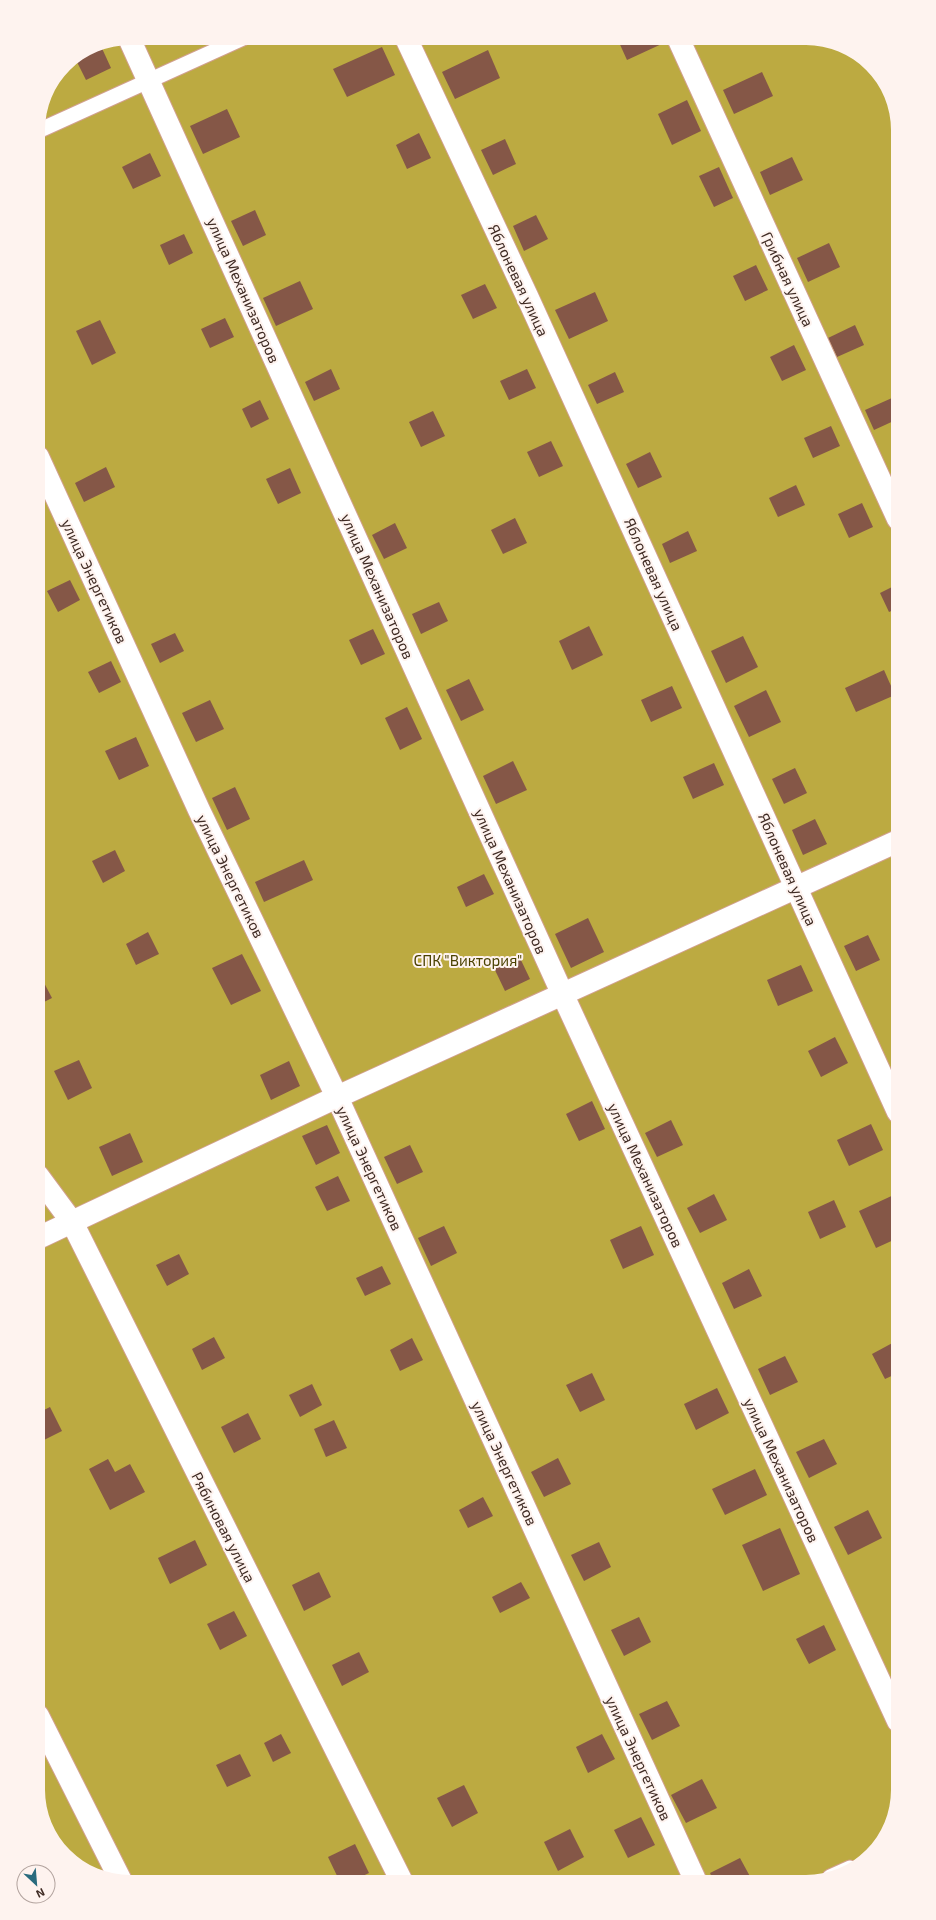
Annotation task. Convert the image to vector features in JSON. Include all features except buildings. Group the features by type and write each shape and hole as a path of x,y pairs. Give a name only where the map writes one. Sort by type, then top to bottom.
{"street":[{"name":"улица Механизаторов","path":"132,45 562,993 891,1706"},
{"name":"Яблоневая улица","path":"409,45 527,296 891,1097"},
{"name":"Грибная улица","path":"681,45 891,504"},
{"name":"улица Энергетиков","path":"45,472 199,810 337,1097 693,1875"},
{"path":"45,1235 562,993 795,886 891,844"},
{"name":"Рябиновая улица","path":"45,1185 72,1222 398,1875"},
{"path":"45,1730 116,1874"}],"lane":[{"path":"45,128 228,45"}],"green space":[{"name":"СПК \"Виктория\"","path":"812,45 834,49 853,59 874,78 885,97 891,124 891,1790 885,1823 877,1837 862,1854 849,1864 834,1871 806,1875 124,1875 102,1871 83,1861 62,1842 51,1823 45,1790 45,124 51,97 62,78 87,56 97,51 119,46"}]}
